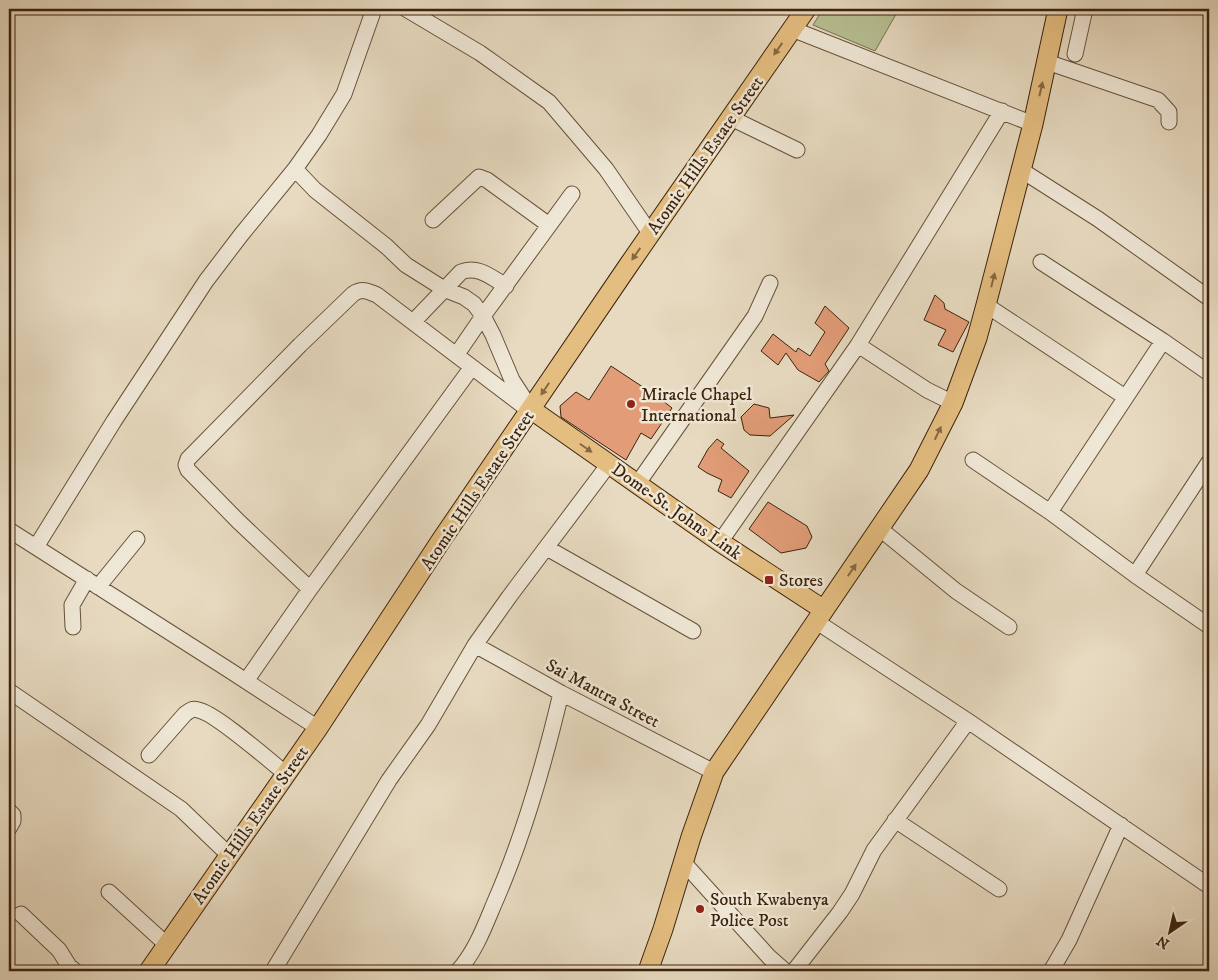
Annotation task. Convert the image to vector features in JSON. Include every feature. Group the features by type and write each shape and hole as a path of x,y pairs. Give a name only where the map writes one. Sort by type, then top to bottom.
{"main road":[{"name":"Atomic Hills Estate Street","path":"149,971 318,728 442,539 650,233 806,9"},
{"path":"648,971 684,863 691,836 714,772 919,470 952,403 977,338 986,306 1033,124 1058,9"},
{"name":"Dome-St. Johns Link","path":"531,410 638,483 820,616"}],"street":[{"path":"36,547 114,421 206,281 295,169 319,135 344,94 374,9"},
{"path":"406,9 480,53 548,102 606,169 650,233"},
{"path":"1075,54 1085,9"},
{"path":"792,29 1033,124"},
{"path":"1047,62 1158,100 1169,112 1169,122"},
{"path":"720,542 858,345 1002,111"},
{"path":"730,118 797,150"},
{"path":"295,169 316,190 386,246 406,265 444,289 464,297 474,304 483,316 512,380 531,410"},
{"path":"1021,170 1098,220 1209,298"},
{"path":"434,220 478,177 486,180 549,225"},
{"path":"457,354 572,194"},
{"path":"1041,262 1163,341 1209,374"},
{"path":"413,322 461,272 471,269 480,271 506,286"},
{"path":"638,483 755,316 770,283"},
{"path":"310,588 238,521 188,470 186,462 300,345 358,290 378,295 531,410"},
{"path":"986,306 1126,397"},
{"path":"1050,512 1163,341"},
{"path":"858,345 927,390 952,403"},
{"path":"246,681 310,588 472,367"},
{"path":"973,460 1050,512 1134,575 1209,626"},
{"path":"1134,575 1209,462"},
{"path":"273,971 389,780 428,725 476,645 509,597 609,464"},
{"path":"879,528 956,590 1009,627"},
{"path":"9,530 318,728"},
{"path":"73,628 72,605 137,539"},
{"path":"547,548 693,631"},
{"path":"820,616 968,721 1209,886"},
{"name":"Sai Mantra Street","path":"476,645 561,693 714,772"},
{"path":"9,691 181,809 229,855"},
{"path":"458,971 478,942 509,869 534,796 561,693"},
{"path":"149,755 185,714 197,709 212,716 286,774"},
{"path":"794,971 852,894 874,850 968,721"},
{"path":"9,810 13,815 13,821 9,828"},
{"path":"895,820 998,889"},
{"path":"1051,971 1069,940 1120,825"},
{"path":"684,863 768,957 785,971"},
{"path":"109,892 167,946"},
{"path":"21,914 59,950 69,966 75,971"}],"green space":[{"path":"823,9 899,9 875,51 813,25"}],"building":[{"path":"935,295 944,303 945,309 969,322 953,352 938,345 946,330 924,320"},
{"path":"825,306 849,328 825,364 829,371 819,382 798,370 786,353 778,365 761,351 773,334 796,352 798,348 810,356 825,332 815,323"},
{"path":"611,366 672,408 651,439 641,433 626,460 561,417 560,406 576,392 589,400"},
{"path":"754,404 769,408 770,418 794,415 770,436 750,435 744,430 741,417"},
{"path":"717,439 724,444 721,448 749,471 731,498 718,491 722,480 698,467 708,449"},
{"path":"768,502 807,526 812,537 806,548 781,553 749,529"}],"place":[{"name":"Miracle Chapel International","path":"631,404"},
{"name":"Stores","path":"769,580"},
{"name":"South Kwabenya Police Post","path":"700,909"}]}
